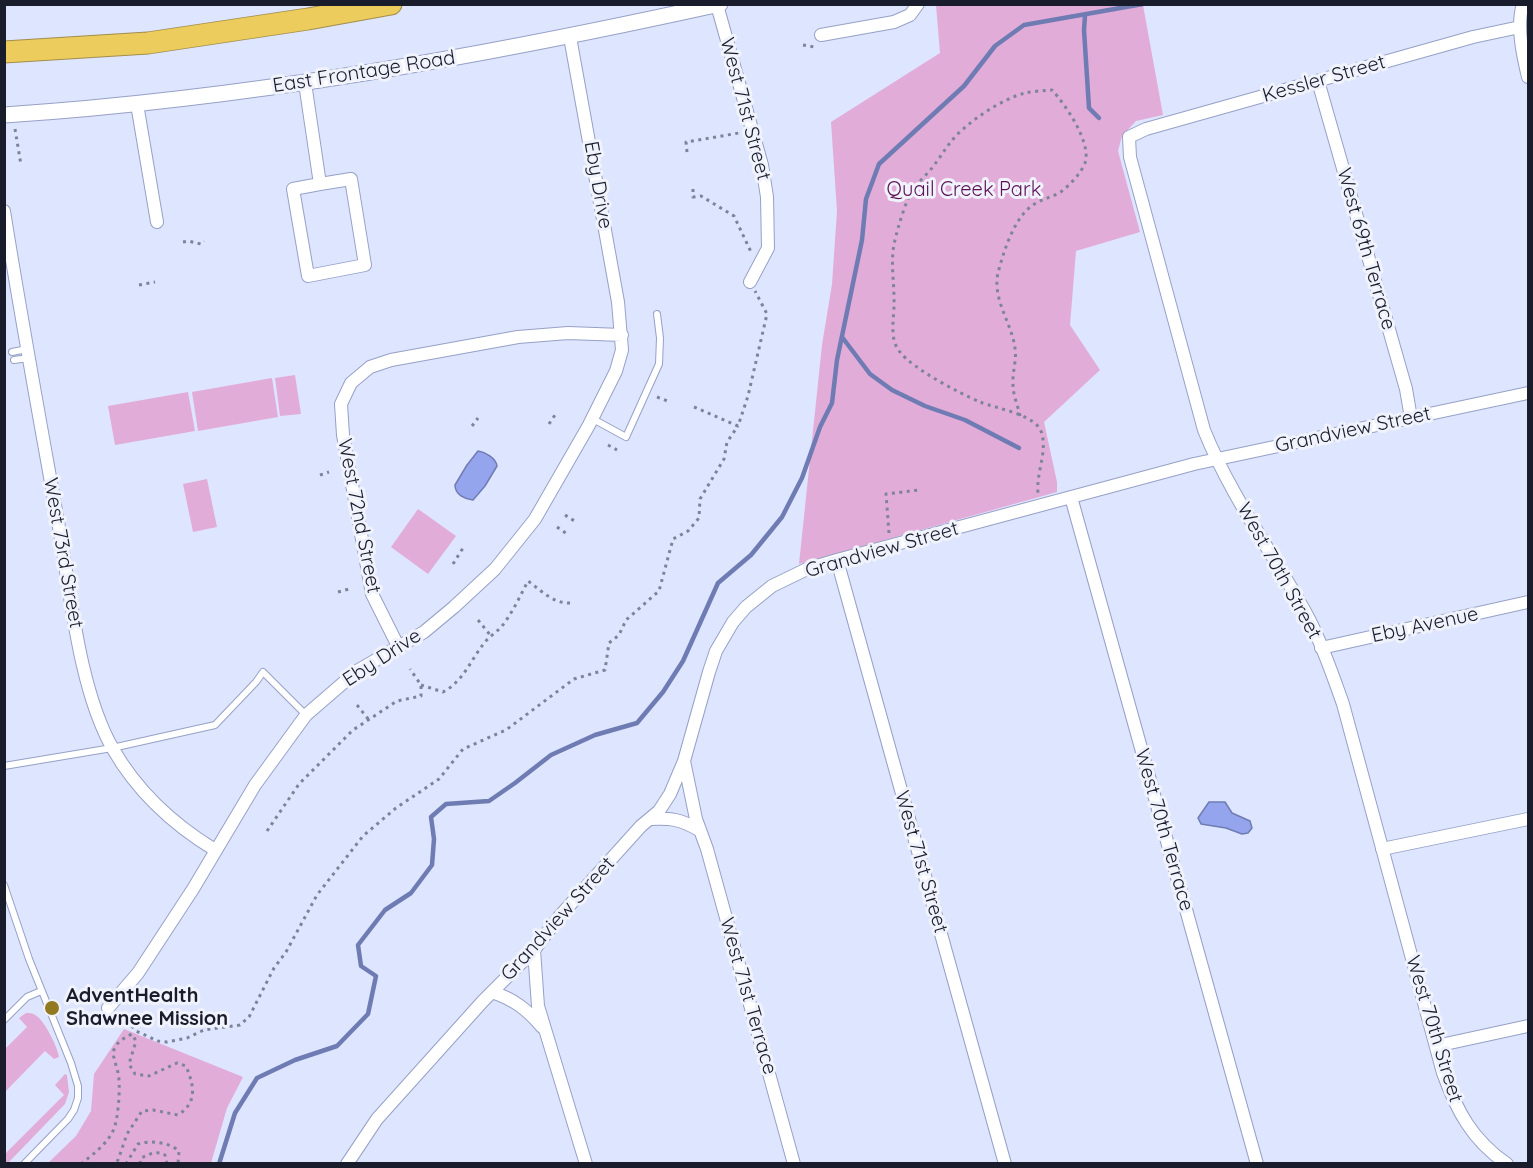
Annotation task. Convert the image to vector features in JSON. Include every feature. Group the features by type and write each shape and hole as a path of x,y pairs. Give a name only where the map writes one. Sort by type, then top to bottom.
{"highway":[{"path":"4,51 148,42 308,19 391,4"}],"street":[{"path":"821,35 894,22 910,15 918,4"},
{"path":"1523,4 1520,27 1528,77"},
{"name":"East Frontage Road","path":"4,115 137,104 305,83 460,58 719,5"},
{"name":"West 71st Street","path":"719,5 762,165 769,227 768,248 750,282"},
{"name":"Kessler Street","path":"1129,137 1146,129 1473,37 1520,27"},
{"name":"Eby Drive","path":"108,1008 138,973 193,889 255,784 306,715 357,671 424,632 454,607 495,569 535,519 616,371 622,350 622,335 570,37"},
{"name":"West 69th Terrace","path":"1318,81 1406,388 1412,418"},
{"path":"305,83 320,184"},
{"path":"137,104 157,222"},
{"name":"West 70th Street","path":"1129,137 1130,157 1204,430 1216,460 1310,621 1343,704 1436,1046 1455,1105 1473,1133 1495,1156 1507,1164"},
{"path":"351,179 365,265 308,276 293,189 320,184 351,179"},
{"name":"West 73rd Street","path":"4,211 80,646 98,718 112,748 161,811 215,850"},
{"name":"West 72nd Street","path":"398,646 372,594 343,435 341,404 351,383 370,367 391,360 518,337 568,333 622,335"},
{"name":"Grandview Street","path":"347,1164 377,1119 492,992 534,950 559,916 659,811 684,761 708,672 716,651 733,622 746,607 772,586 807,569 837,560 1071,497 1216,460 1528,393"},
{"name":"West 70th Terrace","path":"1071,497 1257,1164"},
{"name":"West 71st Street","path":"837,560 1005,1164"},
{"name":"Eby Avenue","path":"1321,648 1528,602"},
{"name":"West 71st Terrace","path":"684,761 699,830 707,849 794,1164"},
{"path":"650,819 671,818 686,822 699,830"},
{"path":"1382,849 1528,819"},
{"path":"534,950 538,1006 586,1164"},
{"path":"492,992 510,999 545,1030"},
{"path":"1436,1046 1528,1026"}],"lane":[{"path":"592,418 626,437 658,364 660,338 657,314"},
{"path":"12,352 28,353"},
{"path":"14,360 28,353"},
{"path":"4,766 112,748 215,725 263,672 306,715"},
{"path":"4,885 41,991 76,1075 78,1098 68,1119 24,1164"},
{"path":"4,1020 27,998 41,991"}],"path":[{"path":"804,45 814,48"},
{"path":"1020,416 1012,387 1016,349 999,299 997,277 1016,227 1028,209 1040,200 1061,192 1074,179 1085,161 1084,143 1063,101 1052,90 1024,93 1003,101 973,121 951,141 935,165 912,191 895,242 892,265 895,316 893,339 900,352 917,367 957,391 982,403 1001,407 1020,416 1032,421 1042,433 1043,456 1037,483 1038,493"},
{"path":"15,127 21,165"},
{"path":"687,152 686,142 752,130"},
{"path":"693,189 693,197 701,196 734,216 758,267"},
{"path":"183,242 201,244 204,241"},
{"path":"140,285 155,282"},
{"path":"127,1020 136,1031 158,1041 167,1042 187,1038 204,1030 240,1025 249,1017 273,968 286,952 317,895 363,836 396,808 439,778 463,749 507,730 574,680 605,670 609,643 619,635 626,620 659,591 673,539 688,531 699,518 700,499 724,459 726,442 738,426 748,396 767,314 750,282"},
{"path":"657,397 670,402"},
{"path":"694,407 738,426"},
{"path":"549,424 555,415"},
{"path":"472,426 478,418"},
{"path":"608,445 617,450"},
{"path":"320,475 329,472"},
{"path":"889,533 886,494 919,490"},
{"path":"565,515 576,522"},
{"path":"556,527 567,534"},
{"path":"453,564 464,548"},
{"path":"421,685 443,692 451,688 470,667 485,641 512,612 528,581 561,604 572,603"},
{"path":"338,592 349,589"},
{"path":"478,620 491,636"},
{"path":"267,831 286,801 310,771 353,730 397,702 421,696 421,685 410,669"},
{"path":"357,705 369,720"},
{"path":"81,1164 101,1147 114,1129 119,1078 113,1052 123,1038 132,1034 136,1041 129,1065 135,1074 149,1076 177,1062 186,1066 192,1081 193,1094 188,1108 178,1115 153,1110 142,1111 127,1134 115,1164"},
{"path":"126,1164 138,1144 145,1142 174,1147 178,1151 178,1164"},
{"path":"140,1164 141,1158 160,1152 165,1155 167,1164"}],"green space":[{"name":"Quail Creek Park","path":"936,5 1143,5 1163,115 1136,121 1122,136 1118,151 1140,232 1076,251 1070,325 1100,370 1044,422 1057,482 1057,492 799,564 822,345 832,284 837,211 831,122 940,53"},
{"path":"295,375 301,414 280,416 275,378"},
{"path":"272,378 278,417 198,431 192,392"},
{"path":"188,392 195,431 115,445 108,406"},
{"path":"207,479 217,527 193,532 183,484"},
{"path":"418,509 456,536 428,574 391,547"},
{"path":"26,1013 34,1014 42,1022 59,1057 54,1059 45,1051 5,1092 5,1049 27,1027 19,1018"},
{"path":"124,1029 243,1077 227,1108 211,1163 48,1163 76,1136 91,1111 94,1074"},
{"path":"65,1074 69,1092 65,1104 8,1163 5,1163 5,1154 64,1095 55,1085"}],"water":[{"path":"478,451 490,456 495,460 497,466 473,500 459,494 455,485"},
{"path":"1209,802 1225,802 1232,813 1250,821 1252,828 1248,833 1242,834 1226,828 1201,824 1198,818"}],"waterway":[{"path":"219,1164 235,1113 257,1078 295,1060 337,1046 368,1014 376,976 361,966 358,945 385,910 411,893 432,865 434,839 431,817 446,804 489,801 551,755 595,735 637,723 663,692 683,661 718,583 751,555 782,517 802,478 820,427 832,403 837,360 862,240 866,199 879,164 964,86 995,46 1024,25 1143,4"},
{"path":"1085,16 1089,108 1099,118"},
{"path":"842,337 870,374 892,390 925,406 965,420 1019,448"}],"place":[{"name":"AdventHealth Shawnee Mission","path":"52,1008"}]}
